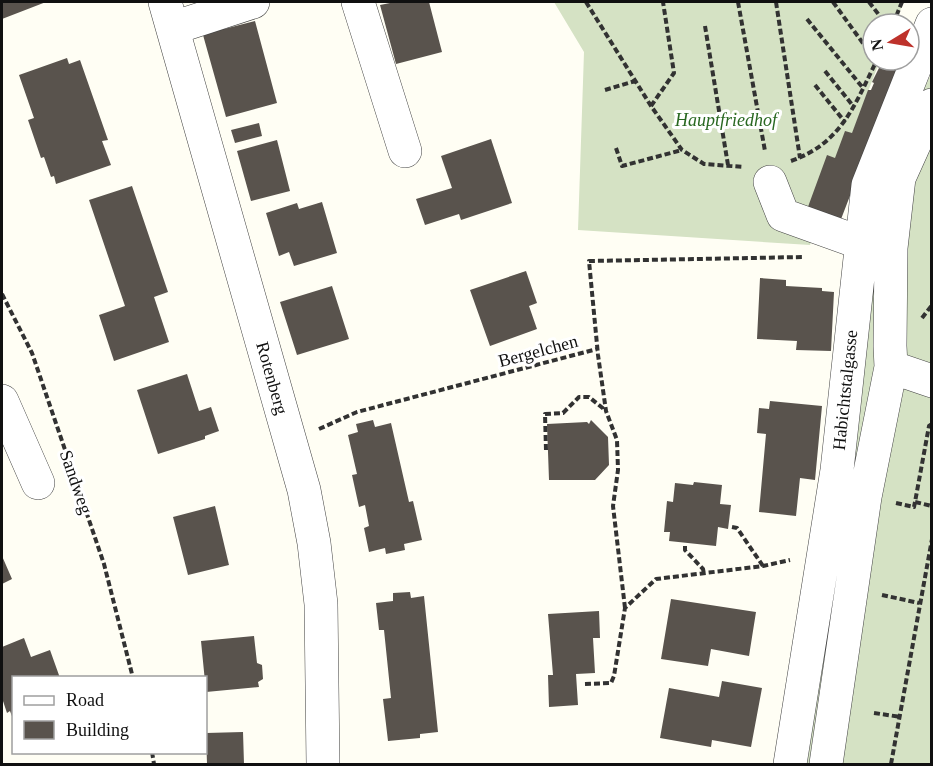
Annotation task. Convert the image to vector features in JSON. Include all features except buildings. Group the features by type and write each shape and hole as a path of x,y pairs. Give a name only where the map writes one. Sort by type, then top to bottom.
{"street":[{"path":"169,15 253,2"},
{"path":"358,2 405,151"},
{"name":"Rotenberg","path":"169,15 304,490 314,543 321,604 323,765"},
{"name":"Habichtstalgasse","path":"790,765 837,470 868,185 932,24"},
{"path":"826,765 865,497 891,367 891,248 899,178 932,105"},
{"path":"768,167 783,215 861,243"},
{"path":"891,367 932,381"},
{"name":"Sandweg","path":"2,401 38,483"}],"path":[{"path":"586,2 651,106 682,150 704,164 768,167 800,158 824,145 845,122 870,72"},
{"path":"651,106 674,73 663,2"},
{"path":"738,2 768,167"},
{"path":"776,2 800,158"},
{"path":"833,2 861,41"},
{"path":"807,19 863,88"},
{"path":"705,26 728,165"},
{"path":"825,71 854,106"},
{"path":"605,90 635,81"},
{"path":"815,85 845,122"},
{"path":"616,148 622,166 682,150"},
{"name":"Bergelchen","path":"315,430 357,412 597,349 589,261 813,257"},
{"name":"Sandweg","path":"2,294 32,353 104,564 132,676"},
{"path":"585,684 611,683 625,608 613,506 618,470 617,440 606,411 597,349"},
{"path":"546,450 546,414 563,413 579,397 589,397 606,411"},
{"path":"932,424 929,426 915,502 932,506"},
{"path":"732,527 737,528 763,566"},
{"path":"891,765 932,539"},
{"path":"685,546 685,550 703,569 704,574"},
{"path":"625,608 656,579 763,566 823,553"},
{"path":"882,595 919,603"},
{"path":"874,712 901,717"}],"green space":[{"name":"Hauptfriedhof","path":"554,2 904,2 899,12 861,12 861,72 875,72 810,245 578,230 584,52"},
{"path":"931,74 931,764 806,764 877,184"}]}
